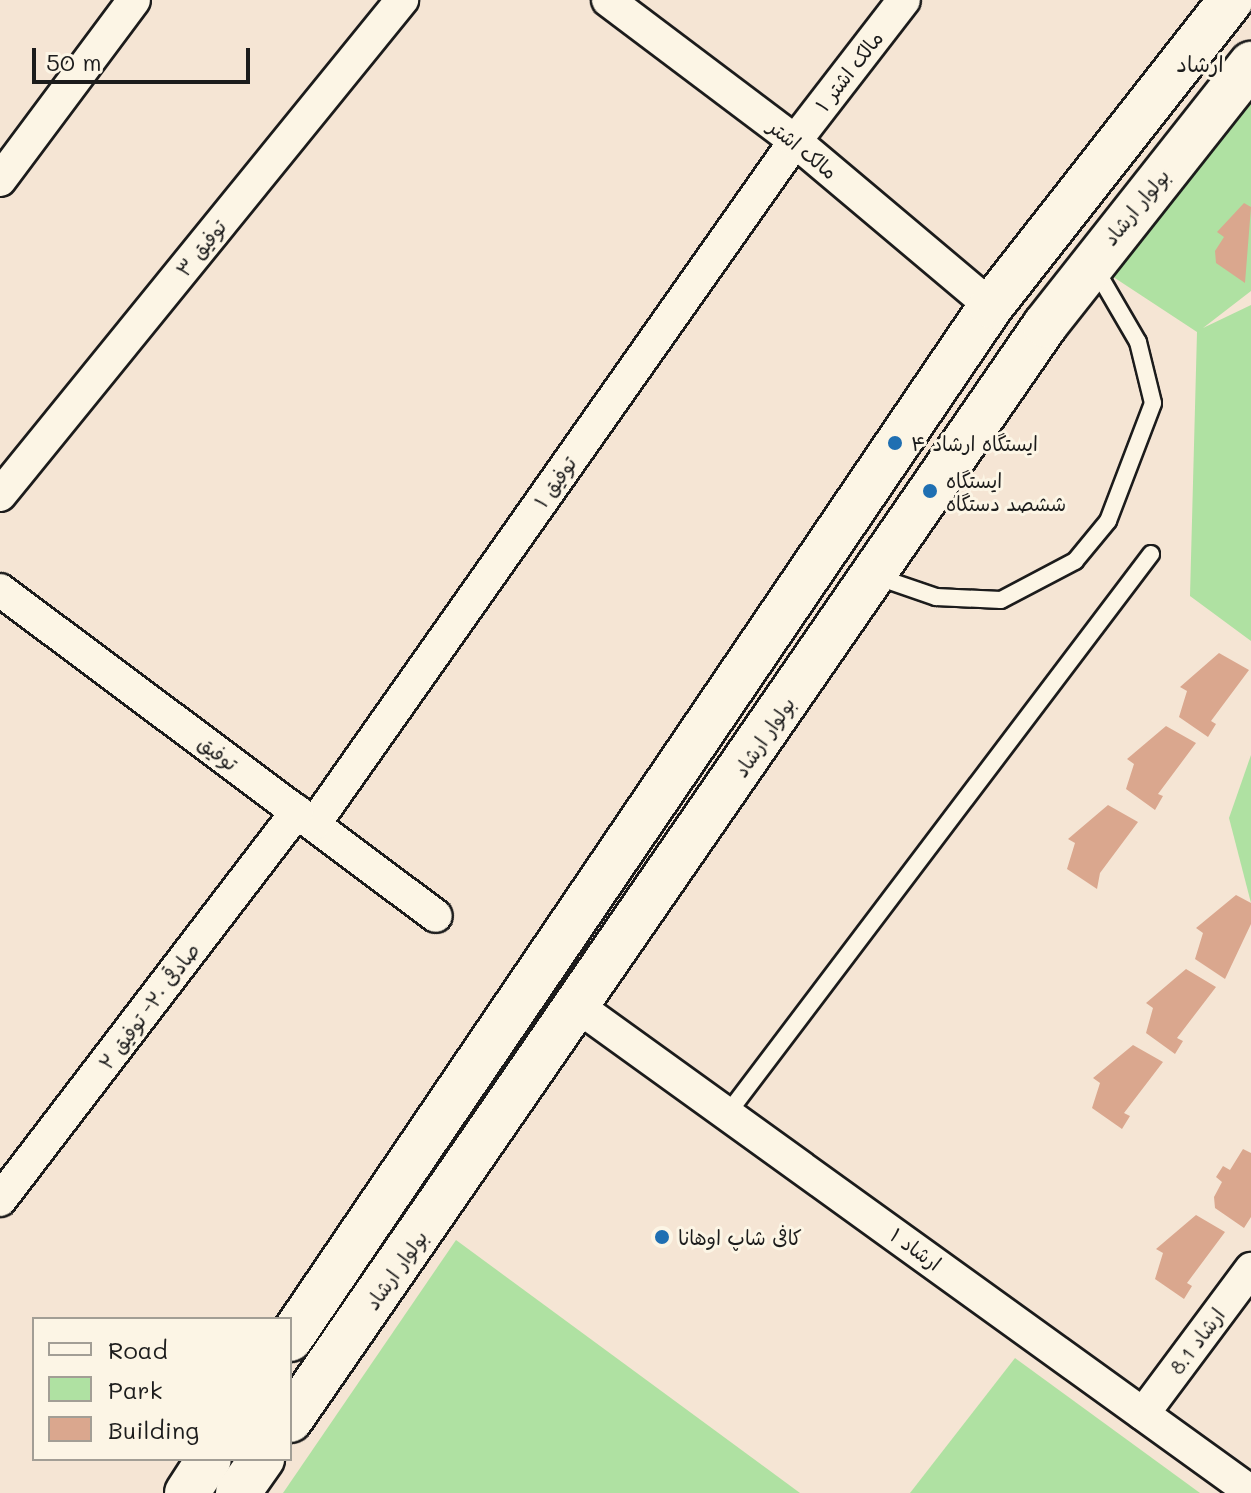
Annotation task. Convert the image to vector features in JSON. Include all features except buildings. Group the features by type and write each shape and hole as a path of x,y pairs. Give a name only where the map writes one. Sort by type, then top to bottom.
{"main road":[{"path":"292,1336 991,306 1231,0"},
{"name":"بولوار ارشاد","path":"292,1417 580,1008 873,575 1092,263 1251,64"},
{"path":"187,1493 208,1461"},
{"path":"238,1493 261,1461"}],"street":[{"path":"0,180 134,0"},
{"name":"توفیق ۳","path":"0,495 402,0"},
{"name":"مالک اشتر","path":"608,0 795,141 991,306"},
{"name":"مالک اشتر ۱","path":"795,141 904,0"},
{"name":"توفیق ۱","path":"306,817 795,141"},
{"name":"توفیق","path":"0,590 436,916"},
{"name":"صادقی ۲۰- توفیق ۲","path":"0,1200 306,817"},
{"name":"ارشاد ۱","path":"580,1008 1251,1492"},
{"name":"ارشاد 8.1","path":"1143,1414 1251,1269"}],"lane":[{"path":"873,575 936,597 1001,600 1075,561 1108,521 1153,403 1138,342 1092,263"},
{"path":"728,1113 1151,554"}],"green space":[{"path":"1251,61 1251,291 1203,328 1251,305 1251,641 1190,596 1197,332 1092,263"},
{"path":"1251,755 1251,903 1229,818"},
{"path":"456,1240 800,1493 283,1493"},
{"path":"1015,1358 1200,1493 910,1493"}],"place":[{"name":"ایستگاه ارشاد ۴","path":"895,443"},
{"name":"ایستگاه ششصد دستگاه","path":"930,491"},
{"name":"کافی شاپ اوهانا","path":"662,1237"}],"district":[{"name":"ارشاد","path":"1200,64"}]}
